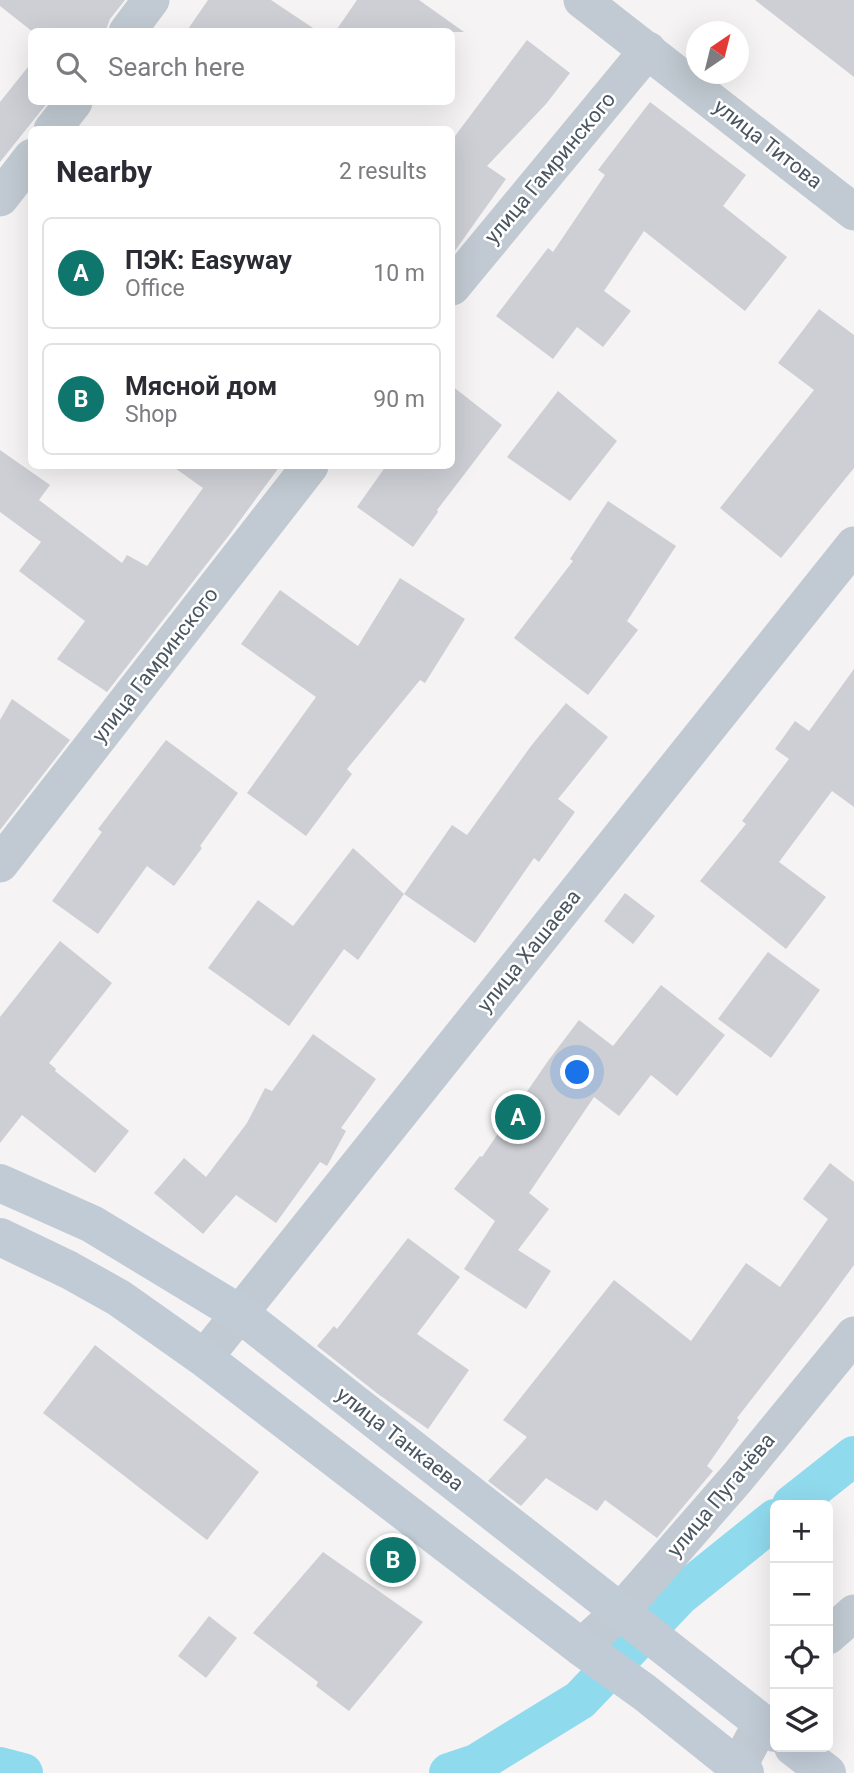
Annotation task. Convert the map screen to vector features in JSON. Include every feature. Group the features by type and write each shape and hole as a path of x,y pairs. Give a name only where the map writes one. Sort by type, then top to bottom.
{"main road":[{"name":"улица Танкаева","path":"0,1183 92,1223 239,1313 769,1727"},
{"path":"0,1237 69,1270 119,1298 204,1358 581,1647 644,1692 740,1771"},
{"path":"800,1752 827,1773"}],"street":[{"path":"130,28 151,0"},
{"name":"улица Титова","path":"582,0 854,212"},
{"name":"улица Гамринского","path":"455,283 648,50"},
{"path":"55,126 72,105"},
{"path":"0,198 28,162"},
{"name":"улица Гамринского","path":"0,864 308,469"},
{"name":"улица Хашаева","path":"204,1358 854,545"},
{"name":"улица Пугачёва","path":"581,1647 622,1612 737,1478 854,1335"},
{"path":"833,1632 854,1613"},
{"path":"740,1771 769,1727"}],"building":[{"path":"0,0 125,0 107,28 28,28 0,6"},
{"path":"208,0 271,0 313,28 189,28"},
{"path":"357,0 419,0 464,32 455,32 455,28 338,28"},
{"path":"755,0 854,0 854,77"},
{"path":"527,40 570,73 546,104 487,166 506,179 455,251 455,136"},
{"path":"28,67 28,105 46,105 0,162 0,102"},
{"path":"650,102 746,175 723,206 787,257 745,311 644,231 604,291 631,311 603,347 577,327 553,359 496,316 548,248 553,252 605,175 598,170"},
{"path":"819,309 854,335 854,468 781,558 720,508 814,390 778,363"},
{"path":"455,388 502,425 437,510 413,547 357,507 384,469 455,469"},
{"path":"558,391 617,441 570,501 507,457"},
{"path":"0,450 50,485 39,500 122,563 127,555 147,566 203,488 176,469 278,469 107,692 57,659 85,621 19,571 41,542 0,512"},
{"path":"608,501 676,546 627,621 638,630 588,695 514,638 573,561 570,559"},
{"path":"400,578 465,619 425,683 420,680 347,769 352,774 306,836 247,793 316,697 241,644 280,590 358,646"},
{"path":"854,669 854,807 832,791 779,862 826,897 786,949 700,881 746,824 742,821 789,759 775,749 795,721 809,731"},
{"path":"12,699 70,740 0,830 0,720"},
{"path":"566,703 608,737 558,799 575,812 539,862 534,858 475,943 404,894 452,825 467,835 531,746"},
{"path":"166,740 238,793 174,886 147,866 98,934 52,901 102,832 98,829"},
{"path":"353,848 404,894 358,960 344,949 289,1026 208,968 258,900 293,926"},
{"path":"625,893 655,916 633,944 604,921"},
{"path":"60,941 112,983 49,1063 55,1071 129,1131 95,1173 22,1115 0,1143 0,1017"},
{"path":"768,952 820,990 771,1058 718,1019"},
{"path":"661,985 725,1035 677,1096 651,1075 619,1116 594,1097 529,1193 549,1209 518,1250 551,1271 526,1309 464,1269 495,1221 454,1189 480,1156 482,1157 579,1020 613,1046"},
{"path":"313,1034 376,1079 341,1128 346,1131 327,1166 320,1162 276,1223 236,1195 203,1234 154,1193 184,1158 206,1177 247,1123 265,1088 272,1091"},
{"path":"830,1163 854,1182 854,1265 737,1418 739,1420 707,1466 713,1471 657,1538 605,1500 597,1511 546,1478 521,1506 488,1481 527,1437 503,1420 614,1280 691,1341 746,1263 780,1287 828,1219 803,1199"},
{"path":"408,1238 460,1277 417,1334 469,1370 428,1429 317,1346 334,1326 337,1329"},
{"path":"95,1345 259,1472 207,1540 43,1413"},
{"path":"323,1552 423,1622 349,1711 316,1686 318,1682 253,1633"},
{"path":"209,1616 237,1638 206,1678 178,1656"}],"waterway":[{"path":"798,1500 854,1456"},
{"path":"449,1773 476,1764 580,1700 679,1596 770,1523"},
{"path":"0,1767 23,1773"}],"place":[{"name":"ПЭК: Easyway","path":"518,1117"},
{"name":"Мясной дом","path":"393,1560"}]}
